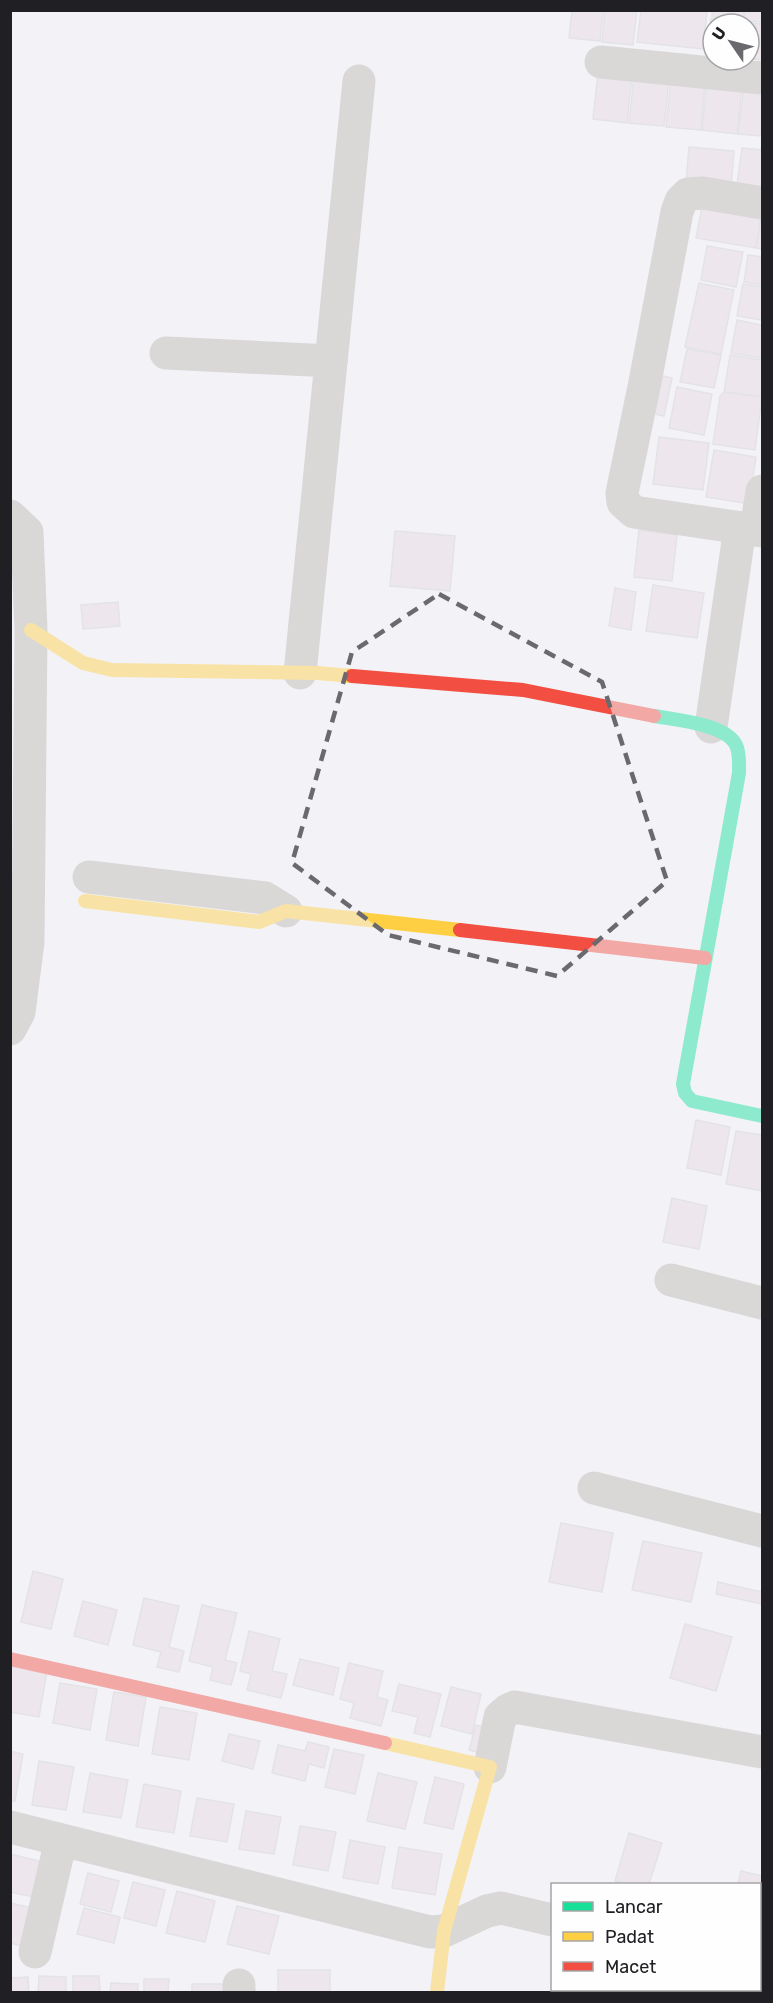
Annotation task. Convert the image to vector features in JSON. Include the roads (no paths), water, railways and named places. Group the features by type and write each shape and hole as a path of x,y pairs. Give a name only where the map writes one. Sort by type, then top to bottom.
{"street":[{"path":"601,62 762,78"},
{"path":"300,673 359,81"},
{"path":"753,530 634,512 623,502 622,494 681,201 688,194 703,193 762,203"},
{"path":"166,353 331,362"},
{"path":"711,726 762,491"},
{"path":"10,516 18,521 27,532 34,633 28,942 19,1012 10,1029"},
{"path":"34,633 83,663 112,670 300,673 523,690 711,726 731,736 739,752 739,773 683,1084 685,1093 692,1101 762,1116"},
{"path":"87,889 265,898 286,911 705,958"},
{"path":"671,1280 762,1303"},
{"path":"594,1488 762,1531"},
{"path":"10,1659 490,1767"},
{"path":"437,1992 444,1931 490,1767 500,1717 508,1710 515,1707 762,1752"},
{"path":"10,1827 430,1932 444,1931 487,1911 501,1908 551,1920"},
{"path":"35,1952 61,1840"}]}
